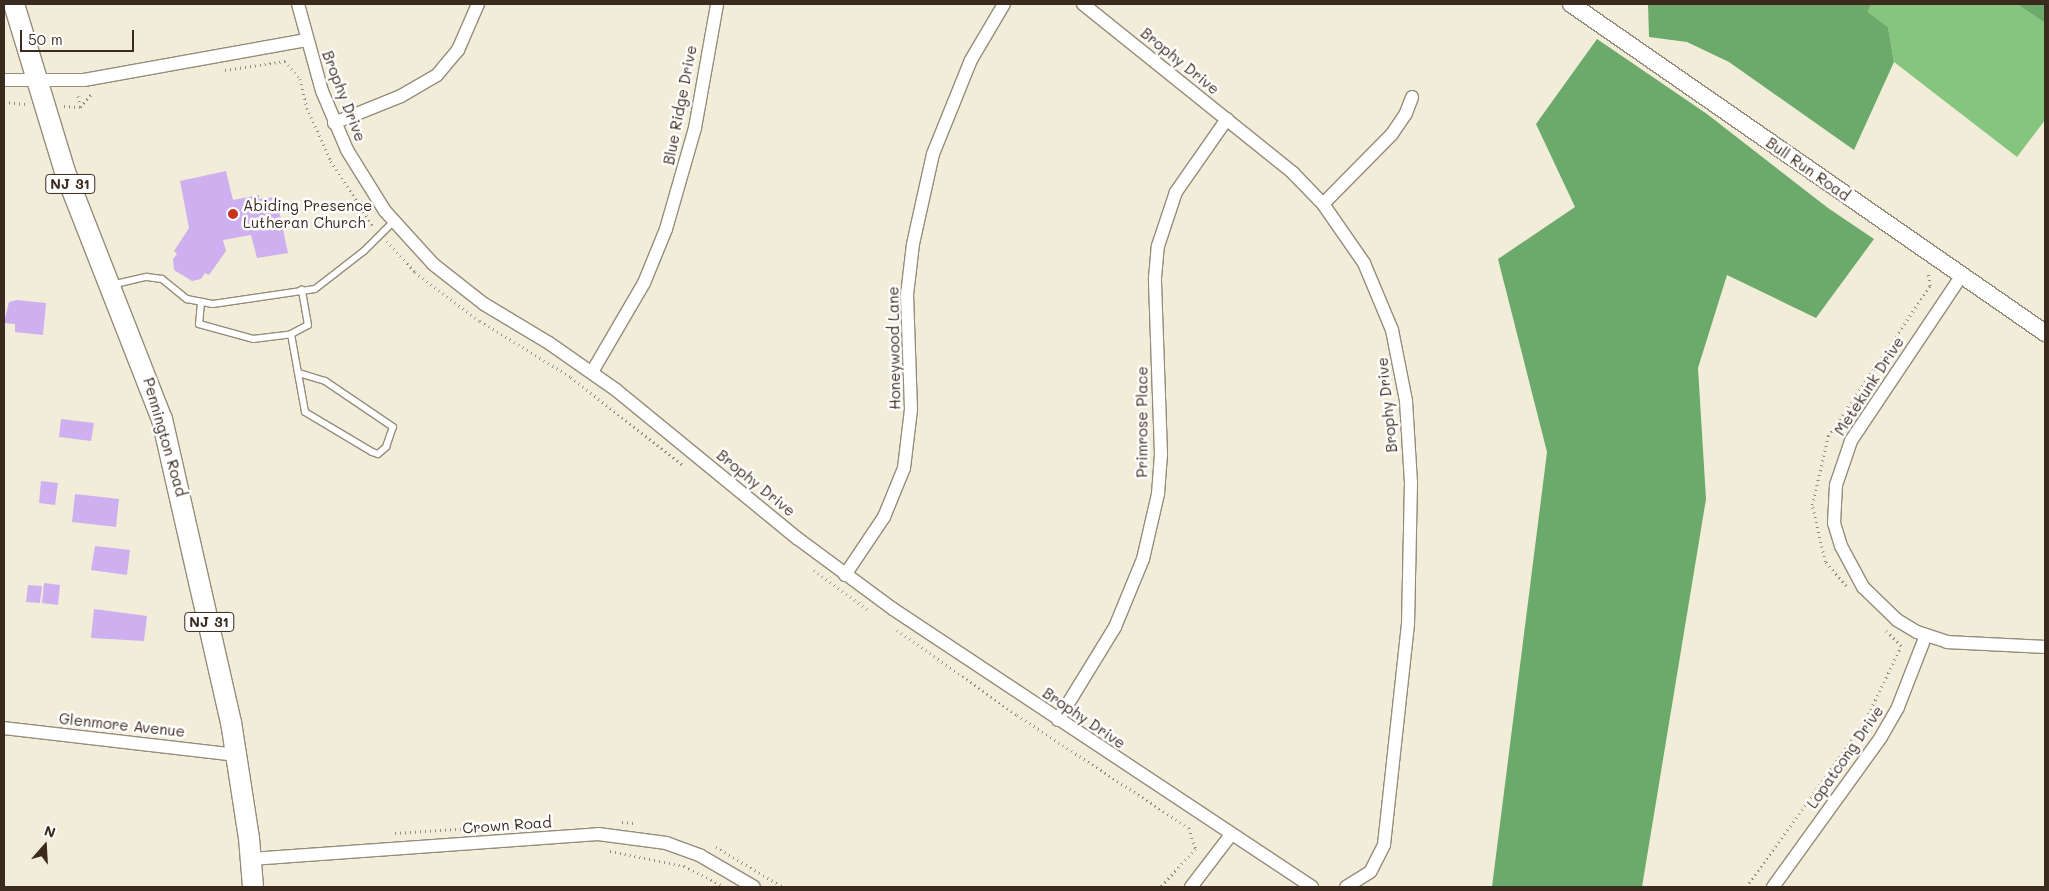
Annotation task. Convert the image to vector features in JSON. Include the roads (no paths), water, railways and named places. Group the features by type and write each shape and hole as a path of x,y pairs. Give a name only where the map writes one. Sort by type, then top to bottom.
{"main road":[{"name":"Pennington Road","path":"14,4 65,172 162,419 237,755 253,887"}],"street":[{"name":"Brophy Drive","path":"298,4 306,40 334,123 365,181 394,221 433,264 460,287 592,372 845,575 1230,836 1312,887"},
{"path":"334,123 402,96 437,75 458,50 478,4"},
{"name":"Blue Ridge Drive","path":"592,372 639,292 666,229 695,128 717,4"},
{"name":"Honeywood Lane","path":"845,575 884,517 904,468 911,409 907,346 908,286 918,212 932,154 971,60 1004,4"},
{"name":"Brophy Drive","path":"1083,4 1293,173 1323,204 1364,263 1392,330 1406,401 1410,482 1408,624 1384,845 1370,872 1346,887"},
{"name":"Bull Run Road","path":"1571,4 2045,333"},
{"path":"4,80 84,80 306,40"},
{"path":"1323,204 1392,134 1406,113 1412,97"},
{"name":"Primrose Place","path":"1058,720 1114,627 1143,559 1158,494 1161,454 1155,278 1158,246 1176,192 1227,119"},
{"name":"Metekunk Drive","path":"1962,275 1851,441 1836,485 1833,509 1840,546 1863,587 1897,620 1926,635 1968,646 2014,644 2045,647"},
{"name":"Lopatcong Drive","path":"1772,887 1881,737 1898,707 1926,635"},
{"name":"Glenmore Avenue","path":"4,728 237,755"},
{"name":"Crown Road","path":"251,859 598,834 666,843 702,856 754,887"},
{"path":"1191,887 1230,836"}],"lane":[{"path":"110,285 147,277 162,279 186,298 213,304 315,289 364,251 394,221"},
{"path":"201,302 199,324 253,339 291,334 308,325 302,290"},
{"path":"291,334 305,412 372,452 378,454 386,447 393,427 325,381 299,373"}],"place":[{"name":"Abiding Presence Lutheran Church","path":"233,214"}]}
